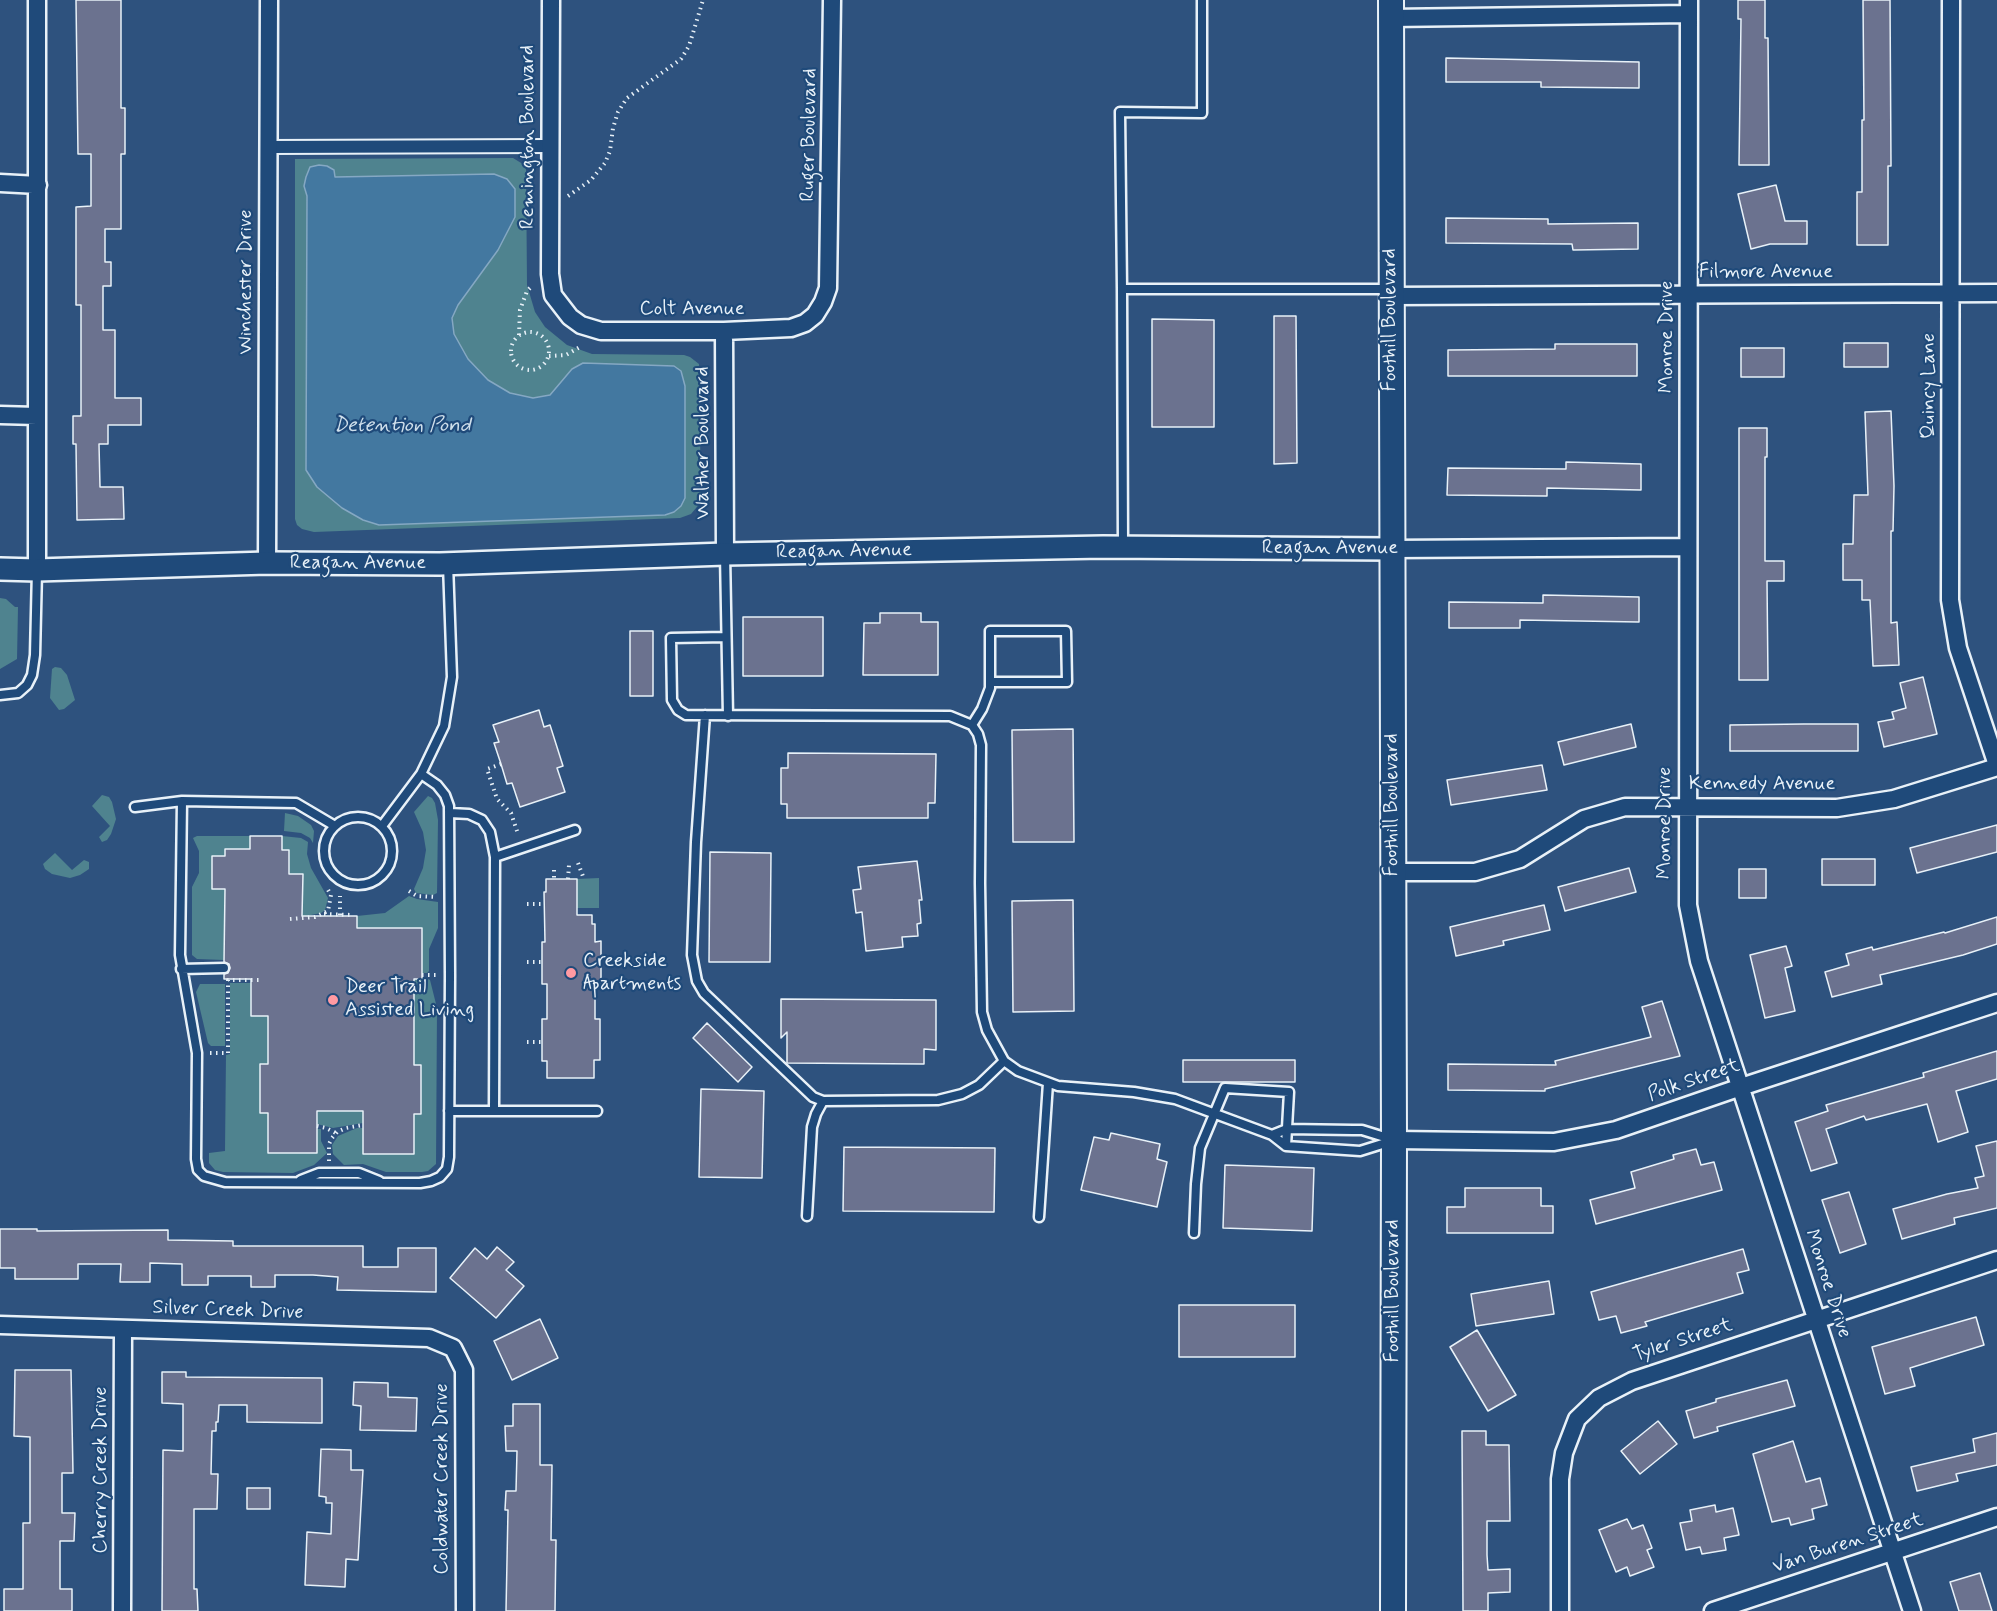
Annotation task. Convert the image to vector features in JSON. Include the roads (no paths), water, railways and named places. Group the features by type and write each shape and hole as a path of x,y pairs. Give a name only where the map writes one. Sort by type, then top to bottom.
{"main road":[{"name":"Foothill Boulevard","path":"1391,9 1393,1611"}],"street":[{"path":"37,0 37,570"},
{"name":"Winchester Drive","path":"267,563 269,0"},
{"name":"Remington Boulevard","path":"550,274 551,0"},
{"name":"Ruger Boulevard","path":"829,270 832,0"},
{"name":"Quincy Lane","path":"1950,0 1950,600 1958,648 1997,766"},
{"path":"1391,9 1688,7"},
{"name":"Monroe Drive","path":"1688,7 1688,905 1699,961 1912,1611"},
{"path":"268,147 550,146"},
{"path":"0,183 38,185"},
{"name":"Colt Avenue","path":"550,274 553,295 570,317 581,325 601,331 724,331 791,328 805,323 815,315 824,302 829,270"},
{"name":"Filmore Avenue","path":"1391,292 1997,294"},
{"name":"Walther Boulevard","path":"724,331 725,554"},
{"path":"0,415 37,416"},
{"name":"Reagan Avenue","path":"0,569 37,570 267,563 448,563 725,554 1123,547 1392,549 1688,547"},
{"name":"Kennedy Avenue","path":"1393,872 1475,872 1520,859 1584,819 1625,807 1837,808 1894,799 1997,766"},
{"name":"Polk Street","path":"1394,1140 1554,1142 1616,1130 1997,1004"},
{"name":"Tyler Street","path":"1560,1611 1560,1479 1564,1453 1578,1419 1599,1398 1632,1381 1997,1260"},
{"name":"Silver Creek Drive","path":"0,1325 429,1338 453,1348"},
{"name":"Cherry Creek Drive","path":"122,1611 123,1329"},
{"name":"Coldwater Creek Drive","path":"453,1348 464,1370 465,1611"},
{"name":"Van Buren Street","path":"1713,1611 1997,1517"}],"lane":[{"path":"1123,547 1120,112 1202,113 1202,0"},
{"path":"1122,289 1391,292"},
{"path":"725,554 728,716"},
{"path":"382,826 421,774 444,726 450,702 452,678 448,563"},
{"path":"0,695 18,693 27,685 32,675 35,655 37,570"},
{"path":"972,725 987,699 990,682 990,632 1066,631 1067,682 990,682"},
{"path":"726,637 671,638 672,700 678,710 686,715 950,716 972,725 978,734 981,745 982,1012 987,1030 1004,1061 1018,1071 1058,1086 1134,1092 1175,1099 1272,1135 1286,1146 1360,1151 1394,1140"},
{"path":"705,715 696,842 692,955 697,981 704,993 813,1096 824,1101 946,1098 962,1094 979,1085 1004,1061"},
{"path":"182,801 180,955 197,1053 196,1159 198,1170 204,1176 225,1182 420,1183 440,1177 447,1168 449,1157 450,813 445,795 421,774"},
{"path":"135,807 182,801 296,803 335,826"},
{"path":"450,813 469,814 482,820 490,832 495,857 494,1111"},
{"path":"351,817 362,817 382,826 389,835 393,847 388,870 369,884 357,886 345,884 335,877 328,869 324,859 324,848 327,837 335,826 351,817"},
{"path":"495,857 575,830"},
{"path":"181,969 224,968"},
{"path":"1039,1216 1048,1083"},
{"path":"1194,1233 1200,1148 1225,1088 1289,1092 1286,1146"},
{"path":"807,1216 812,1127 816,1114 824,1101"},
{"path":"449,1111 597,1111"},
{"path":"1272,1135 1287,1129 1362,1130 1394,1140"},
{"path":"295,1182 319,1173 359,1173 384,1183"}],"water":[{"name":"Detention Pond","path":"319,165 334,170 335,177 494,174 507,179 515,189 515,217 498,250 458,305 452,318 454,334 468,359 488,380 510,393 533,398 550,395 572,369 583,363 674,366 681,371 685,386 685,498 681,506 665,515 379,525 363,520 342,508 317,487 306,470 307,196 304,186 310,167"}],"place":[{"name":"Creekside Apartments","path":"571,973"},
{"name":"Deer Trail Assisted Living","path":"333,1000"}]}
